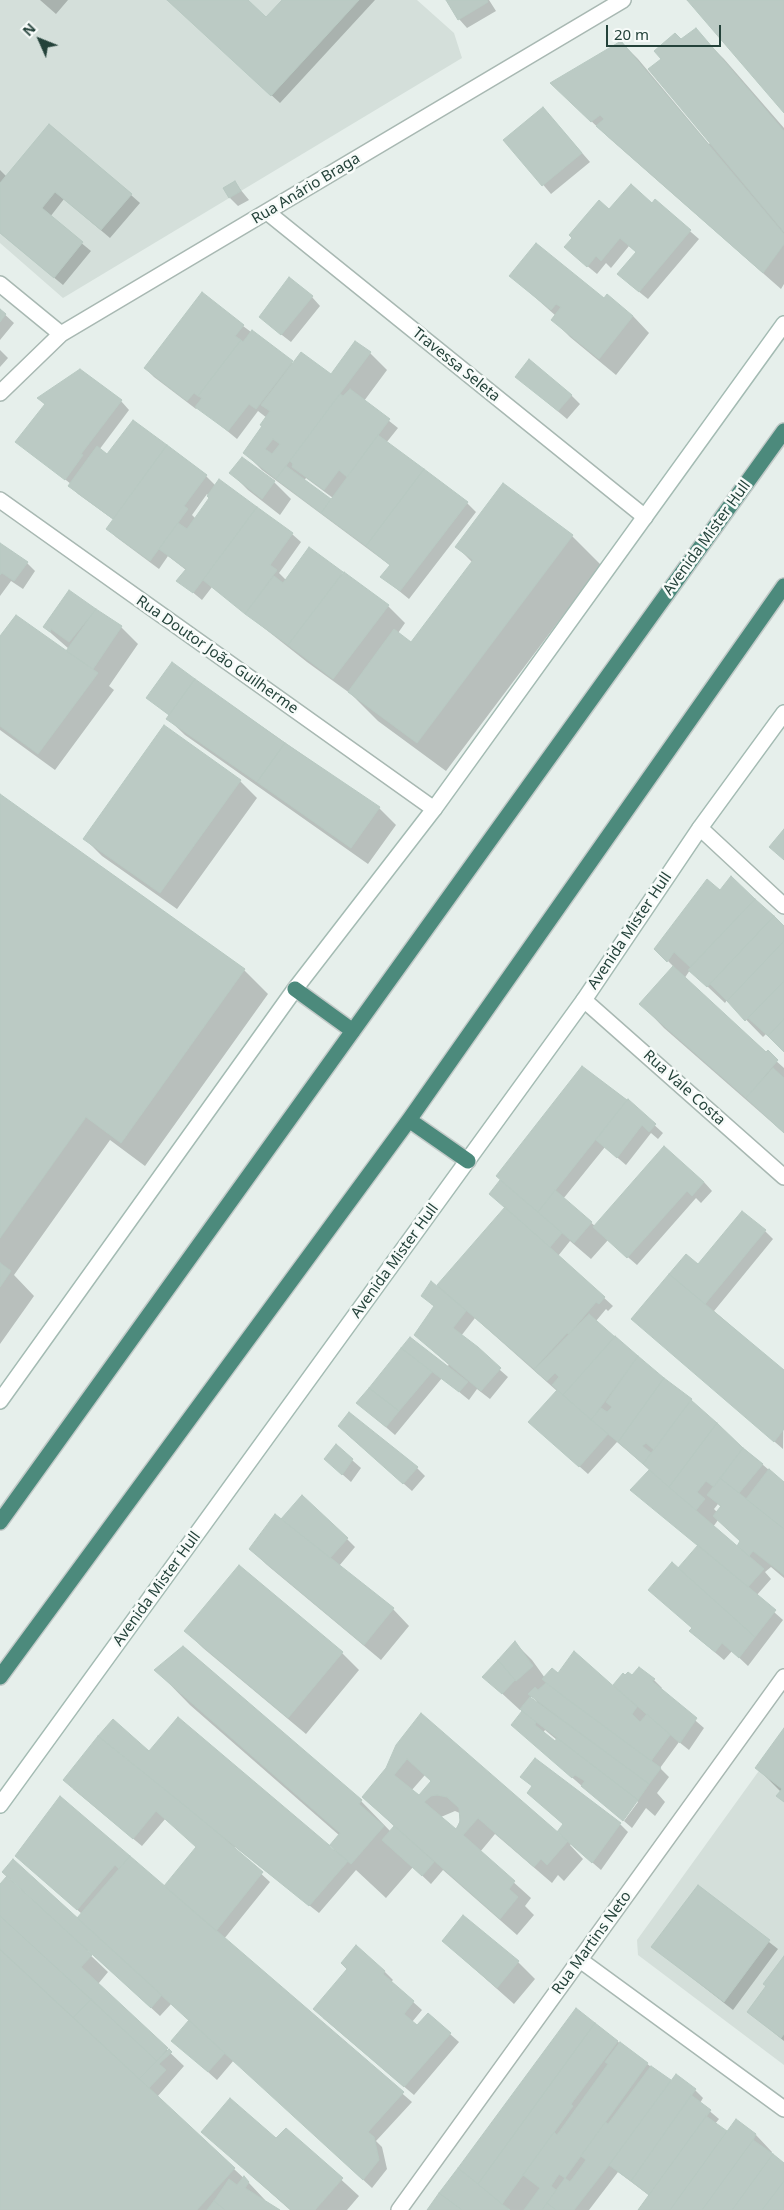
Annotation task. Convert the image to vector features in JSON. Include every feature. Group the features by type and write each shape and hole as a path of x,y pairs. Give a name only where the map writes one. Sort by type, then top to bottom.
{"highway":[{"name":"Avenida Mister Hull","path":"0,1522 784,431"},
{"path":"0,1677 409,1120 784,586"},
{"path":"295,989 353,1031"},
{"path":"409,1120 468,1161"}],"street":[{"name":"Rua Anário Braga","path":"0,393 61,334 622,0"},
{"name":"Travessa Seleta","path":"267,212 645,517"},
{"path":"0,284 61,334"},
{"path":"0,1402 295,989 434,809 784,324"},
{"name":"Rua Doutor João Guilherme","path":"0,500 434,809"},
{"name":"Avenida Mister Hull","path":"0,1805 584,1000 700,828 784,713"},
{"path":"700,828 784,906"},
{"name":"Rua Vale Costa","path":"584,1000 784,1177"},
{"name":"Rua Martins Neto","path":"399,2210 784,1677"},
{"path":"580,1960 784,2109"}],"shaded area":[{"path":"0,0 417,0 454,33 462,58 63,298 0,243"},
{"path":"784,1736 784,2065 638,1955 637,1940"}],"building":[{"path":"167,0 248,0 266,17 282,0 359,0 271,96"},
{"path":"446,0 487,0 488,2 458,20"},
{"path":"687,0 784,0 784,113"},
{"path":"696,28 784,131 784,232 648,69 661,59 654,51 675,33 681,39"},
{"path":"621,41 784,234 784,244 763,273 596,126 604,119 600,115 591,122 550,83"},
{"path":"543,107 582,153 542,186 503,140"},
{"path":"49,124 132,194 101,230 55,192 42,208 83,242 54,278 0,233 0,183"},
{"path":"235,181 241,191 229,198 223,188"},
{"path":"631,184 652,203 655,199 691,230 639,292 617,274 636,252 620,238 601,261 596,256 587,267 564,247 572,238 569,235 599,200 609,209"},
{"path":"536,243 604,298 607,294 633,316 599,359 551,320 561,307 556,304 551,310 509,276"},
{"path":"289,277 313,296 281,335 259,317"},
{"path":"202,292 244,325 235,336 241,340 198,396 194,393 187,401 144,368"},
{"path":"0,309 6,314 0,322"},
{"path":"252,330 293,361 256,409 249,404 228,431 195,407 202,398 198,396 241,340 243,342"},
{"path":"355,341 371,352 276,479 243,453 270,411 261,405 301,352 331,374","holes":["273,439 280,444 272,454 265,449"]},
{"path":"529,359 572,395 558,411 515,377"},
{"path":"80,369 122,400 81,454 83,455 65,480 15,442 45,404 37,398"},
{"path":"350,389 390,419 347,477 339,470 324,490 292,467 293,464 290,461 340,394 343,396"},
{"path":"133,420 167,445 113,519 68,486 97,446 107,454"},
{"path":"378,435 424,469 366,546 321,513"},
{"path":"167,445 207,475 184,506 188,509 150,561 106,529"},
{"path":"242,457 275,481 262,499 229,473"},
{"path":"286,466 331,499 321,513 276,479"},
{"path":"424,469 468,502 400,591 380,577 390,565 366,546"},
{"path":"219,479 257,507 193,593 176,581 186,569 159,549 178,523 187,529 209,498 207,496"},
{"path":"503,483 573,535 417,743 348,692 394,629 411,642 473,560 455,547"},
{"path":"257,507 293,533 270,565 277,570 245,614 203,580"},
{"path":"0,543 28,562 14,581 2,573 0,575"},
{"path":"309,547 343,572 288,645 245,614 274,576 283,583"},
{"path":"344,572 389,605 333,679 288,645"},
{"path":"69,590 96,609 69,642 51,629 50,632 43,627"},
{"path":"96,609 122,626 93,669 66,651"},
{"path":"16,615 98,673 38,754 0,726 0,636"},
{"path":"172,662 195,679 169,715 146,698"},
{"path":"195,679 285,743 257,782 166,719"},
{"path":"164,725 241,780 160,893 83,839"},
{"path":"285,743 380,807 351,848 257,782"},
{"path":"0,794 245,969 121,1143 86,1117 0,1238"},
{"path":"784,829 784,860 769,847"},
{"path":"731,876 755,899 690,967 674,952 667,962 654,949 707,879 720,890"},
{"path":"755,899 774,916 707,987 688,970"},
{"path":"774,916 784,926 784,941 727,1001 710,984"},
{"path":"784,941 784,981 745,1021 727,1001"},
{"path":"673,966 766,1052 768,1050 778,1060 746,1098 639,1004"},
{"path":"784,981 784,1019 768,1036 748,1018"},
{"path":"784,1019 784,1052 768,1036"},
{"path":"582,1066 627,1100 538,1212 496,1176"},
{"path":"773,1068 784,1078 784,1133 746,1098"},
{"path":"628,1099 656,1124 649,1132 642,1125 617,1158 596,1140"},
{"path":"664,1146 704,1182 692,1196 687,1191 627,1258 593,1227"},
{"path":"500,1180 562,1233 550,1247 489,1194"},
{"path":"555,1190 592,1222 574,1243 538,1212"},
{"path":"505,1207 605,1297 599,1304 596,1302 569,1334 567,1333 534,1369 437,1285"},
{"path":"742,1211 766,1230 705,1304 669,1274 686,1254 698,1264"},
{"path":"0,1263 11,1271 0,1287"},
{"path":"669,1274 784,1370 784,1429 774,1442 631,1319"},
{"path":"431,1281 466,1311 453,1328 501,1368 481,1391 414,1335 434,1306 421,1296"},
{"path":"589,1314 615,1337 563,1395 552,1385 559,1377 555,1373 547,1381 534,1370"},
{"path":"615,1336 638,1356 591,1420 563,1395"},
{"path":"410,1337 468,1382 459,1392 401,1348"},
{"path":"401,1348 432,1372 399,1411 369,1388"},
{"path":"638,1356 664,1378 618,1442 591,1420 601,1408 607,1412 612,1407 606,1402"},
{"path":"664,1378 692,1399 654,1450 646,1443 642,1446 651,1453 643,1464 618,1442"},
{"path":"369,1388 399,1411 386,1427 356,1403"},
{"path":"557,1390 608,1434 579,1467 528,1422"},
{"path":"691,1400 717,1423 669,1487 643,1464"},
{"path":"349,1412 418,1467 403,1484 338,1426"},
{"path":"717,1423 743,1448 714,1487 706,1481 697,1492 705,1499 696,1510 669,1487"},
{"path":"336,1444 353,1459 342,1475 324,1459"},
{"path":"743,1448 763,1464 739,1493 720,1478"},
{"path":"769,1469 784,1482 784,1529 746,1499"},
{"path":"649,1470 764,1569 748,1587 630,1490"},
{"path":"720,1478 784,1529 784,1575 753,1551 749,1556 737,1546 740,1541 713,1516 721,1506 707,1495"},
{"path":"302,1495 348,1538 330,1558 281,1519"},
{"path":"275,1514 394,1608 364,1645 249,1549"},
{"path":"698,1545 776,1610 755,1637 678,1568"},
{"path":"672,1562 755,1637 739,1658 722,1643 715,1652 689,1631 692,1628 648,1590"},
{"path":"239,1565 343,1652 288,1718 184,1631"},
{"path":"515,1641 533,1666 516,1681 498,1660"},
{"path":"183,1646 362,1800 359,1804 384,1826 351,1864 329,1846 340,1833 154,1670"},
{"path":"574,1651 637,1707 632,1714 640,1722 647,1714 670,1735 651,1761 542,1679 552,1668 558,1673"},
{"path":"498,1660 515,1680 502,1694 482,1677"},
{"path":"639,1667 655,1679 652,1681 697,1718 680,1743 613,1685 623,1673 625,1675 628,1672 632,1675"},
{"path":"546,1683 661,1768 649,1784 528,1694 535,1687 538,1690"},
{"path":"530,1697 649,1784 638,1800 522,1711 520,1709"},
{"path":"522,1711 536,1722 535,1725 555,1741 557,1738 638,1800 623,1821 581,1786 585,1781 575,1775 572,1778 511,1725"},
{"path":"421,1713 568,1841 547,1865 541,1859 534,1867 478,1818 463,1835 515,1881 509,1889 518,1897 500,1919 362,1797 386,1768 396,1745","holes":["407,1759 431,1781 419,1795 394,1775","431,1796 447,1797 459,1808 460,1822 456,1829 424,1802"]},
{"path":"178,1717 348,1861 309,1906 98,1736 113,1719 149,1751"},
{"path":"784,1728 784,1802 776,1796 782,1789 755,1768"},
{"path":"98,1736 188,1808 263,1872 216,1931 164,1886 196,1847 156,1811 133,1839 63,1780"},
{"path":"535,1758 621,1823 592,1863 557,1832 563,1824 527,1793 532,1786 520,1777"},
{"path":"60,1796 130,1856 119,1869 115,1865 77,1910 15,1856"},
{"path":"394,1826 434,1862 422,1876 382,1840"},
{"path":"130,1856 404,2092 368,2132 374,2137 379,2160 363,2180 77,1918"},
{"path":"13,1859 162,1995 151,2008 2,1872"},
{"path":"7,1876 92,1955 81,1967 168,2048 157,2061 0,1916 0,1884"},
{"path":"698,1885 770,1940 724,2002 651,1947"},
{"path":"463,1915 519,1961 497,1988 442,1941"},
{"path":"0,1916 91,1999 73,2018 0,1950"},
{"path":"356,1945 385,1971 383,1974 414,2001 404,2014 417,2025 428,2013 451,2033 404,2087 313,2009 347,1969 341,1963"},
{"path":"0,1949 235,2168 197,2210 0,2210"},
{"path":"784,1956 784,2034 781,2038 747,2012 766,1986 763,1984"},
{"path":"91,1999 157,2061 139,2079 73,2018"},
{"path":"576,2008 595,2023 478,2184 458,2168"},
{"path":"189,2020 225,2053 208,2072 171,2041"},
{"path":"595,2023 618,2041 571,2104 573,2106 502,2204 478,2184"},
{"path":"620,2042 648,2063 565,2178 559,2174 551,2186 556,2190 542,2210 524,2210 540,2188 523,2175 554,2132 557,2135 608,2064 605,2062"},
{"path":"169,2049 172,2052 159,2064 166,2070 149,2088 139,2079"},
{"path":"651,2066 671,2080 574,2210 556,2210 547,2203 565,2178 570,2182 586,2160 581,2156 605,2122 608,2124"},
{"path":"676,2074 696,2089 631,2181 609,2165"},
{"path":"691,2095 711,2110 649,2195 631,2181"},
{"path":"230,2098 276,2138 286,2128 343,2178 315,2210 291,2210 201,2132"},
{"path":"706,2116 727,2131 670,2210 638,2210"},
{"path":"736,2119 756,2134 753,2140 702,2210 670,2210"},
{"path":"753,2140 773,2154 732,2210 702,2210"},
{"path":"773,2154 784,2163 784,2181 762,2210 732,2210"},
{"path":"458,2168 510,2210 462,2210 439,2193"},
{"path":"244,2176 249,2182 245,2188 280,2210 225,2210 214,2201 229,2179 237,2185"},
{"path":"784,2181 784,2210 762,2210"},
{"path":"439,2193 462,2210 427,2210"},
{"path":"214,2201 225,2210 207,2210"},
{"path":"547,2203 556,2210 542,2210"}]}
